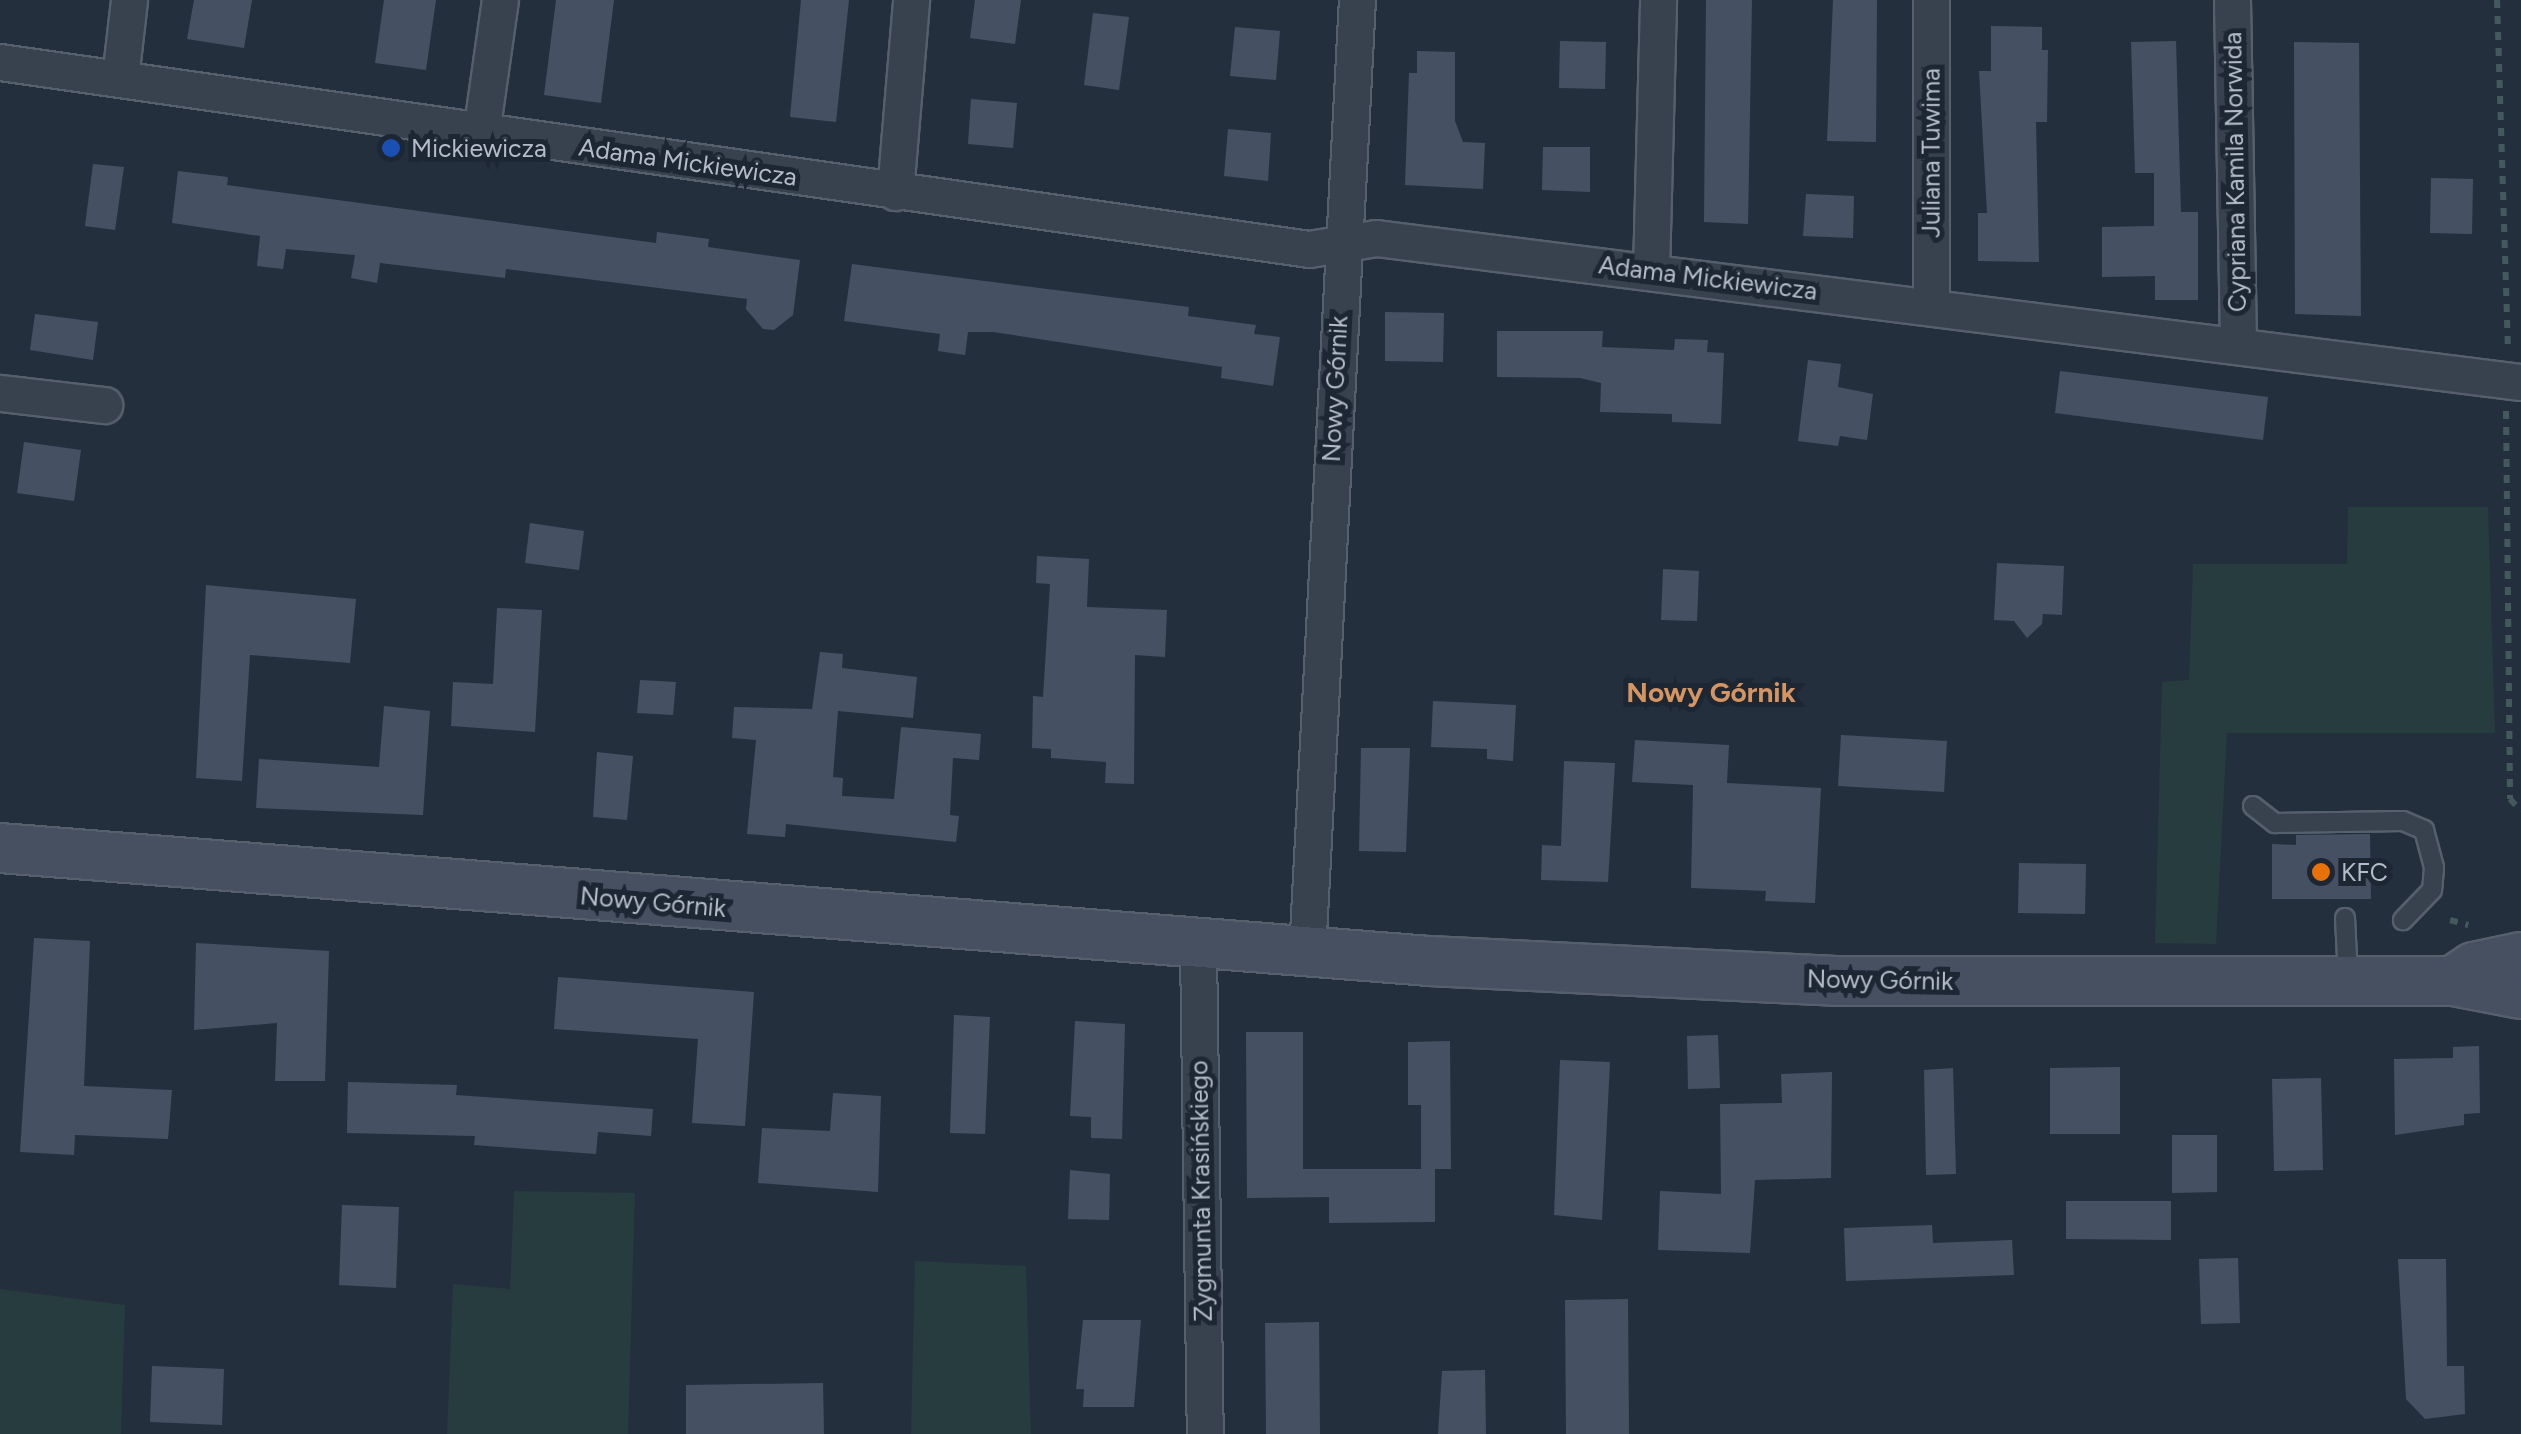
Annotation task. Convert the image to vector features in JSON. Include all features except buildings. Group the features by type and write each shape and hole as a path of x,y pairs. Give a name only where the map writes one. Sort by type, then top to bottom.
{"street":[{"path":"120,78 129,0"},
{"path":"481,133 500,0"},
{"path":"896,192 911,0"},
{"name":"Nowy Górnik","path":"1307,953 1342,244 1350,210 1357,0"},
{"path":"1651,271 1658,0"},
{"name":"Juliana Tuwima","path":"1931,0 1931,305"},
{"name":"Cypriana Kamila Norwida","path":"2232,0 2238,343"},
{"name":"Adama Mickiewicza","path":"0,62 1308,249 1366,236 2238,343 2510,393"},
{"path":"0,393 104,405"},
{"name":"Nowy Górnik","path":"0,848 1198,948 1837,981 2453,981 2521,994"},
{"name":"Zygmunta Krasińskiego","path":"1198,948 1205,1434"},
{"name":"Nowy Górnik","path":"2453,981 2474,966 2521,956"}],"lane":[{"path":"2253,806 2275,824 2403,822 2424,830 2434,868 2432,890 2403,920"},
{"path":"2345,918 2348,984"}],"path":[{"path":"2498,0 2508,352 2498,355"},
{"path":"2510,393 2506,411 2510,799 2521,811"}],"green space":[{"path":"2348,507 2488,507 2495,733 2227,733 2216,944 2155,943 2162,682 2189,680 2193,564 2347,564"},
{"path":"514,1191 635,1193 628,1434 447,1434 453,1284 510,1289"},
{"path":"915,1261 1026,1266 1031,1434 911,1434"},
{"path":"0,1289 125,1305 121,1434 0,1434"}],"place":[{"name":"Mickiewicza","path":"391,148"},
{"name":"KFC","path":"2321,872"}],"district":[{"name":"Nowy Górnik","path":"1711,692"}]}
